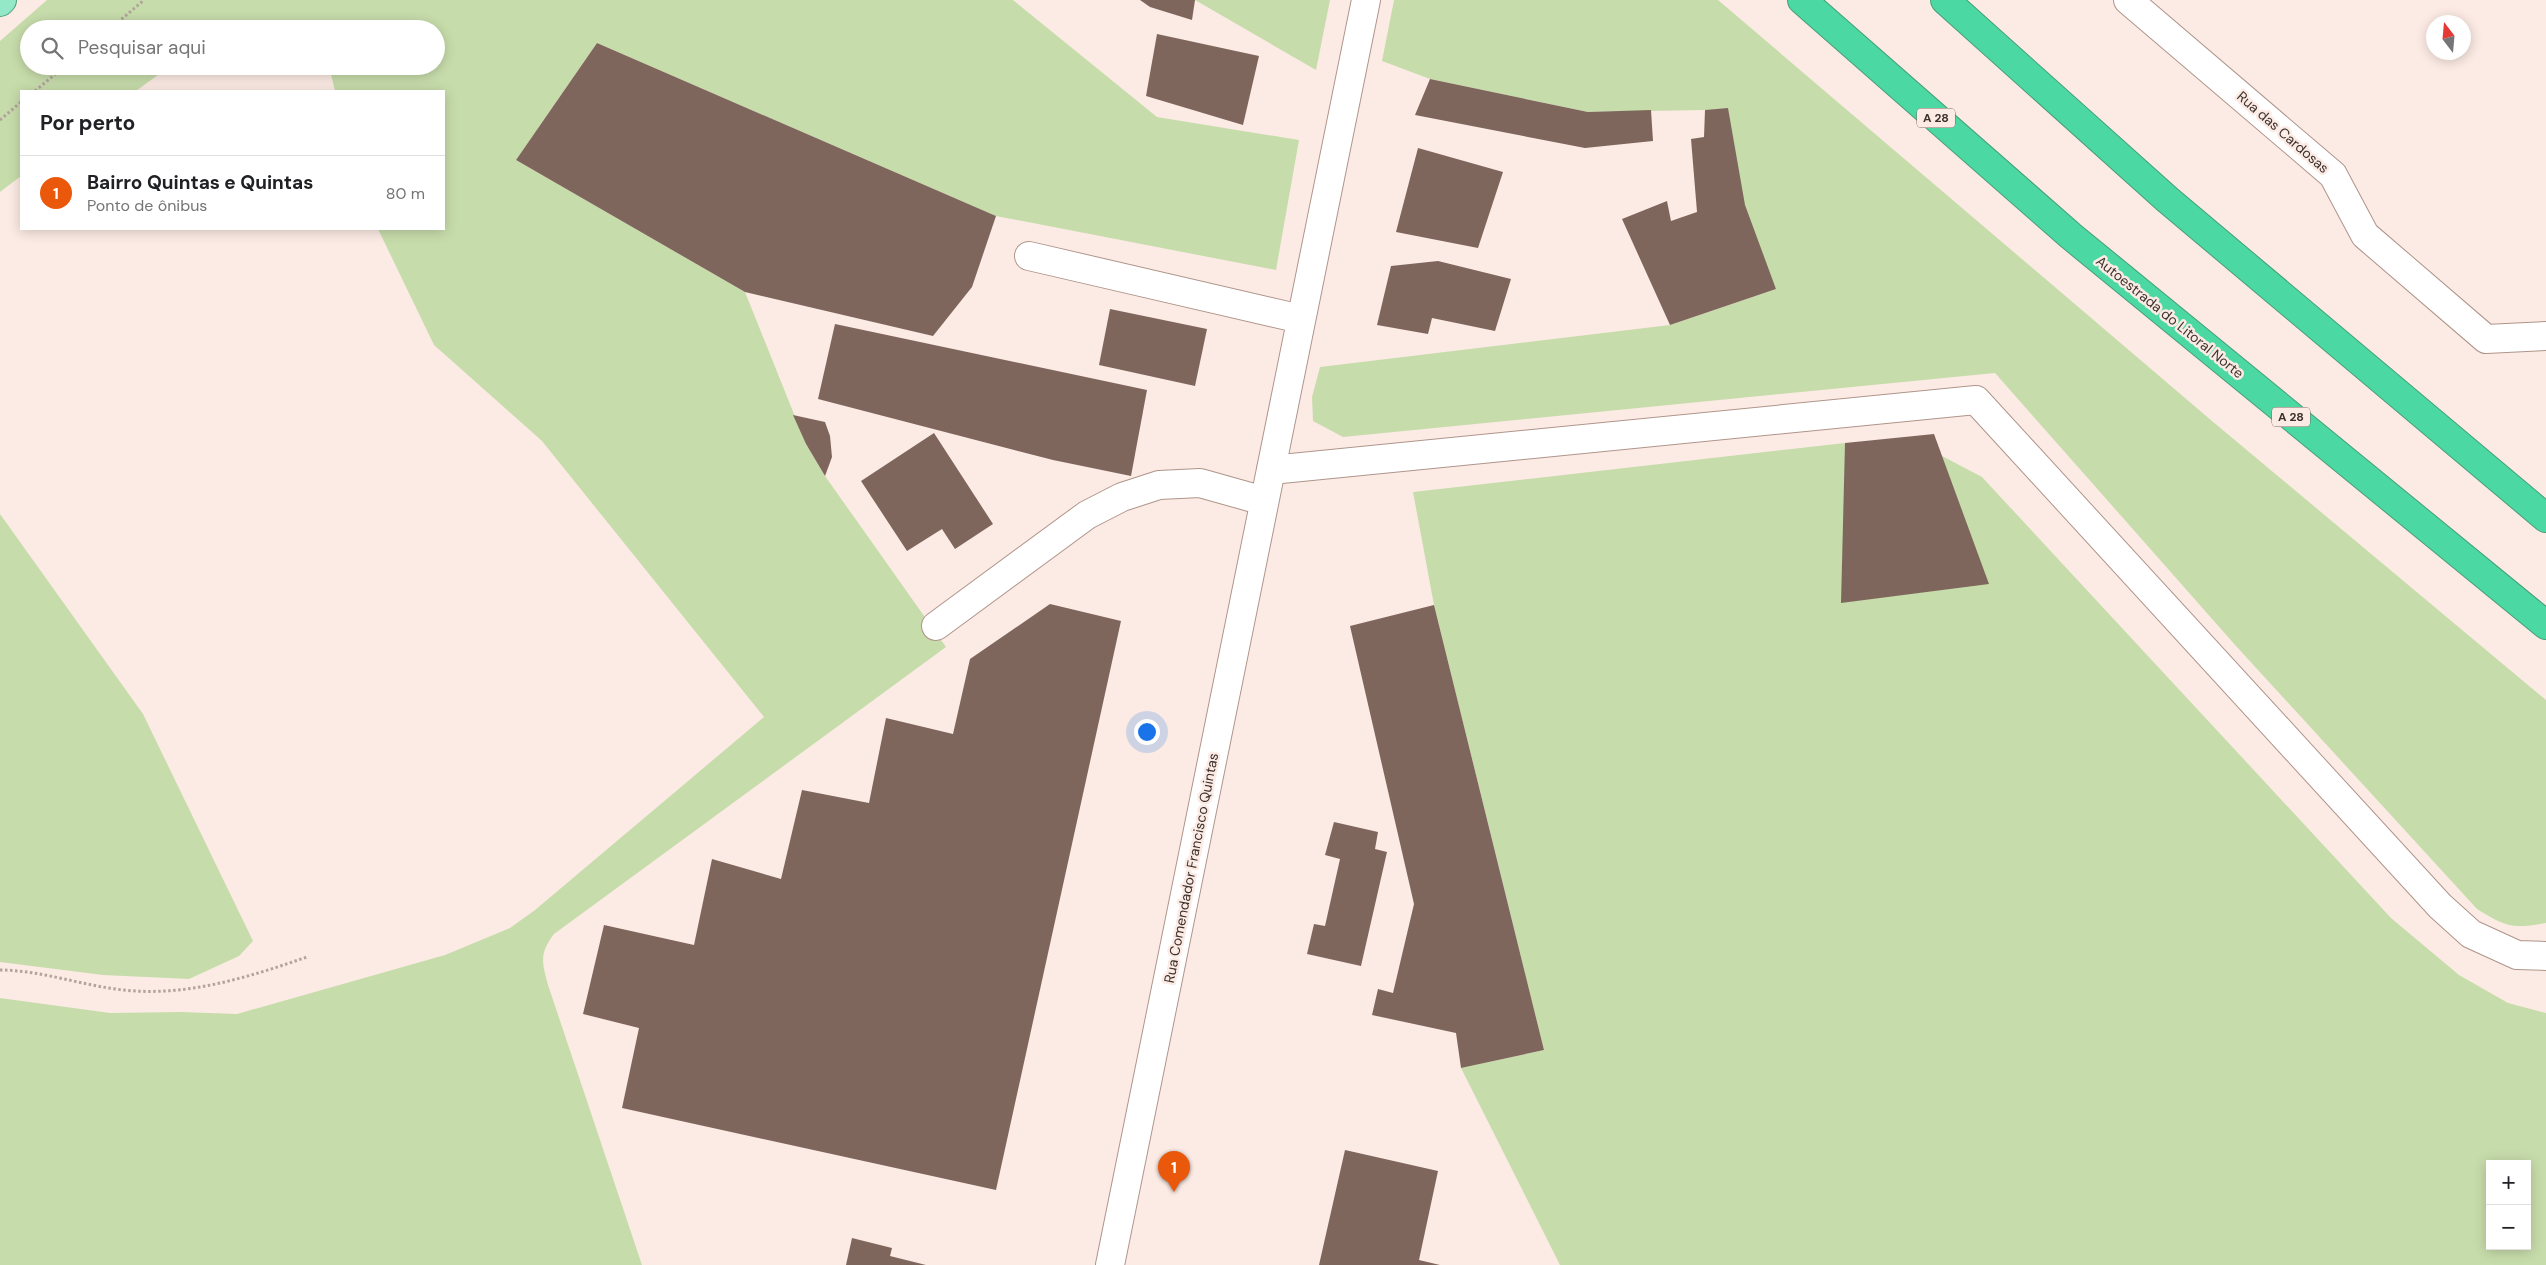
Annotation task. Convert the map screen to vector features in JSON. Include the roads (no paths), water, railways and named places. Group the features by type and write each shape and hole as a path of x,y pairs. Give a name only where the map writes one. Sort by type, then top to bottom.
{"highway":[{"name":"Autoestrada do Litoral Norte","path":"1802,0 2071,236 2546,625"},
{"path":"1945,0 2168,200 2546,518"}],"street":[{"name":"Rua Comendador Francisco Quintas","path":"1110,1265 1366,0"},
{"name":"Rua das Cardosas","path":"2128,0 2333,175 2365,235 2486,339 2546,336"},
{"path":"1029,256 1302,319"},
{"path":"1270,470 1976,400 2440,906 2471,934 2517,955 2546,956"},
{"path":"936,626 1087,515 1122,497 1159,485 1200,483 1264,501"}],"place":[{"name":"Bairro Quintas e Quintas","path":"1174,1192"}]}
